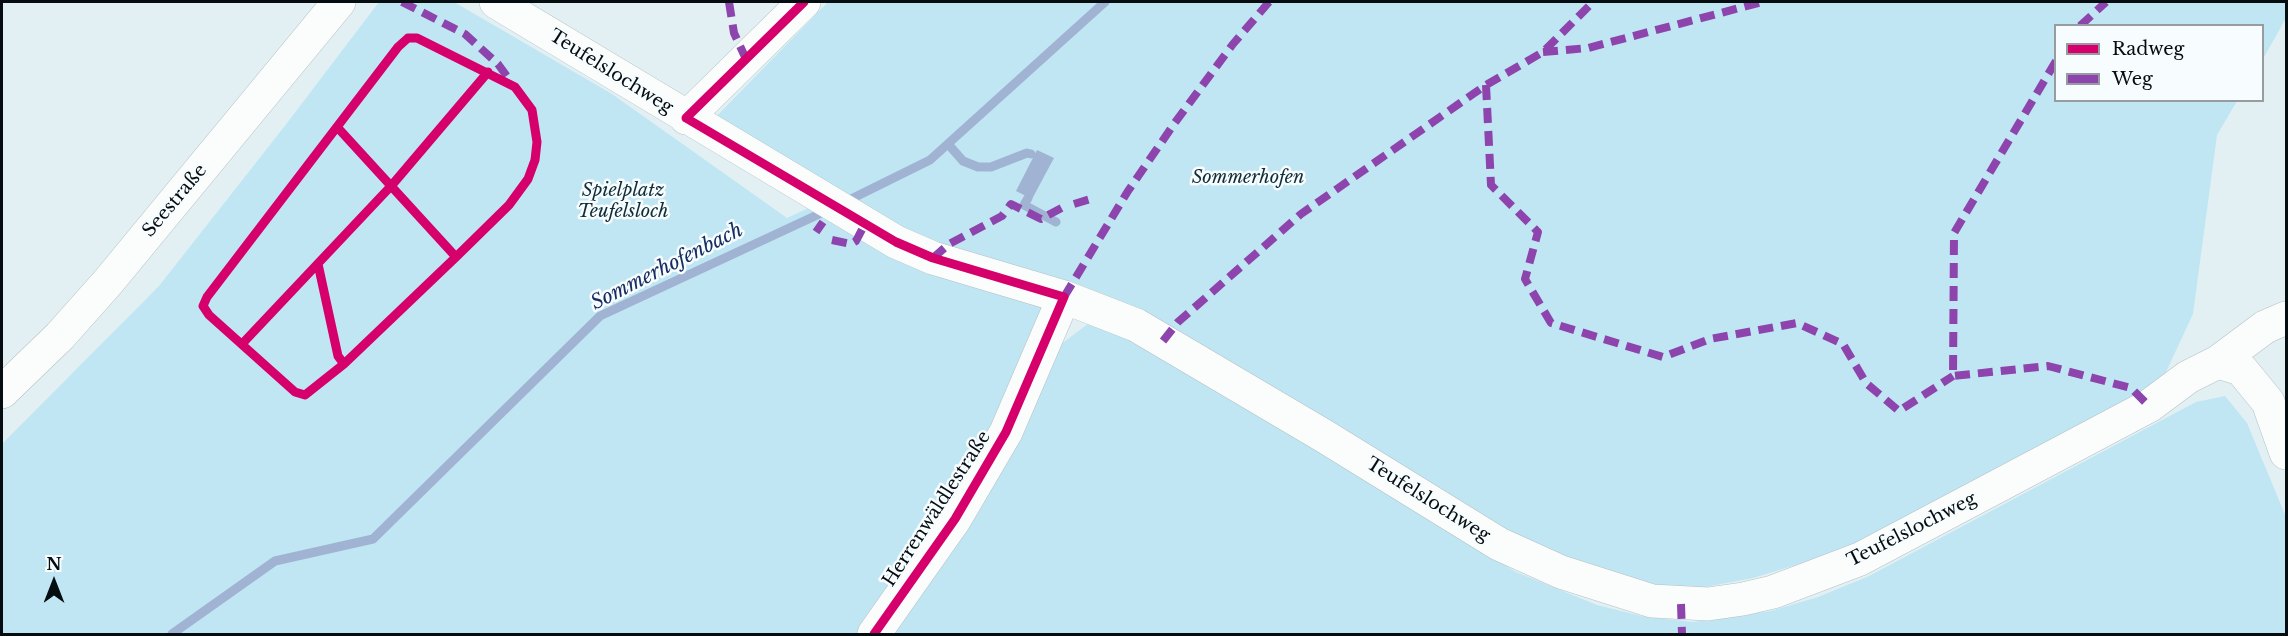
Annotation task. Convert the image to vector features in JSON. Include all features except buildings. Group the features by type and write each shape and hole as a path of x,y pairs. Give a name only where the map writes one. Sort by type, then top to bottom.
{"street":[{"name":"Seestraße","path":"2,392 60,336 108,282 339,2"},
{"name":"Teufelslochweg","path":"496,2 896,242 933,258 1064,297 1136,325 1324,436 1499,544 1561,572 1608,589 1652,601 1682,604 1720,602 1773,592 1860,560 2150,406 2188,377 2218,362 2265,327 2286,318"},
{"path":"686,118 804,2"},
{"name":"Herrenwäldlestraße","path":"874,634 955,519 1006,432 1064,297"},
{"path":"2218,362 2241,369 2268,402 2286,453"}],"green space":[{"path":"379,2 454,2 612,94 787,218 832,197 710,123 828,2 2286,2 2286,18 2264,57 2264,24 2054,24 2054,102 2236,102 2217,135 2193,314 2159,387 1885,532 1825,556 1753,578 1689,590 1651,586 1521,541 1057,281 989,447 864,634 2,634 2,444 159,286"},
{"path":"1089,323 1124,332 1516,572 1597,605 1641,616 1693,622 1771,611 1818,597 1869,576 2196,402 2225,396 2247,423 2286,517 2286,634 895,634 987,496 1060,345"}],"shaded area":[{"path":"1037,150 1054,158 1032,199 1016,191"}],"waterway":[{"name":"Sommerhofenbach","path":"845,202 930,160 1105,2"},
{"path":"948,144 963,161 978,167 991,167 1027,153 1031,154"},
{"path":"1028,198 1024,205 1056,222"},
{"name":"Sommerhofenbach","path":"172,634 275,561 373,539 600,316 830,209"}],"marked path":[{"path":"402,2 465,34 498,64 511,82"},
{"path":"729,2 734,33 746,59"},
{"path":"1064,297 1128,191 1174,124 1233,44 1269,2"},
{"path":"1163,341 1178,322 1301,214 1486,85 1543,52 1593,2"},
{"path":"1543,52 1588,48 1762,2"},
{"path":"2082,24 2106,2"},
{"path":"2054,64 1954,233 1953,376 2048,366 2131,388 2149,406"},
{"path":"1486,85 1491,185 1538,232 1525,279 1551,323 1663,357 1710,339 1797,323 1843,344 1866,383 1899,411 1953,376"},
{"path":"1074,204 1094,198"},
{"path":"933,258 949,244 1002,216 1011,204 1041,219 1067,205"},
{"path":"816,232 823,222"},
{"path":"832,240 851,244 856,241 866,222"},
{"path":"1681,604 1682,634"}],"cycle path":[{"path":"804,2 686,118 896,242 933,258 1064,297 1006,432 955,519 874,634"},
{"path":"408,38 417,38 515,87 532,110 537,142 535,160 528,179 509,205 456,257 344,364 305,395 295,392 209,315 203,306 207,297 398,47 408,38"},
{"path":"242,344 392,185 488,72"},
{"path":"338,128 456,257"},
{"path":"318,264 338,356 344,364"}],"park label":[{"name":"Sommerhofen","path":"1248,178"},
{"name":"Spielplatz Teufelsloch","path":"623,201"}]}
